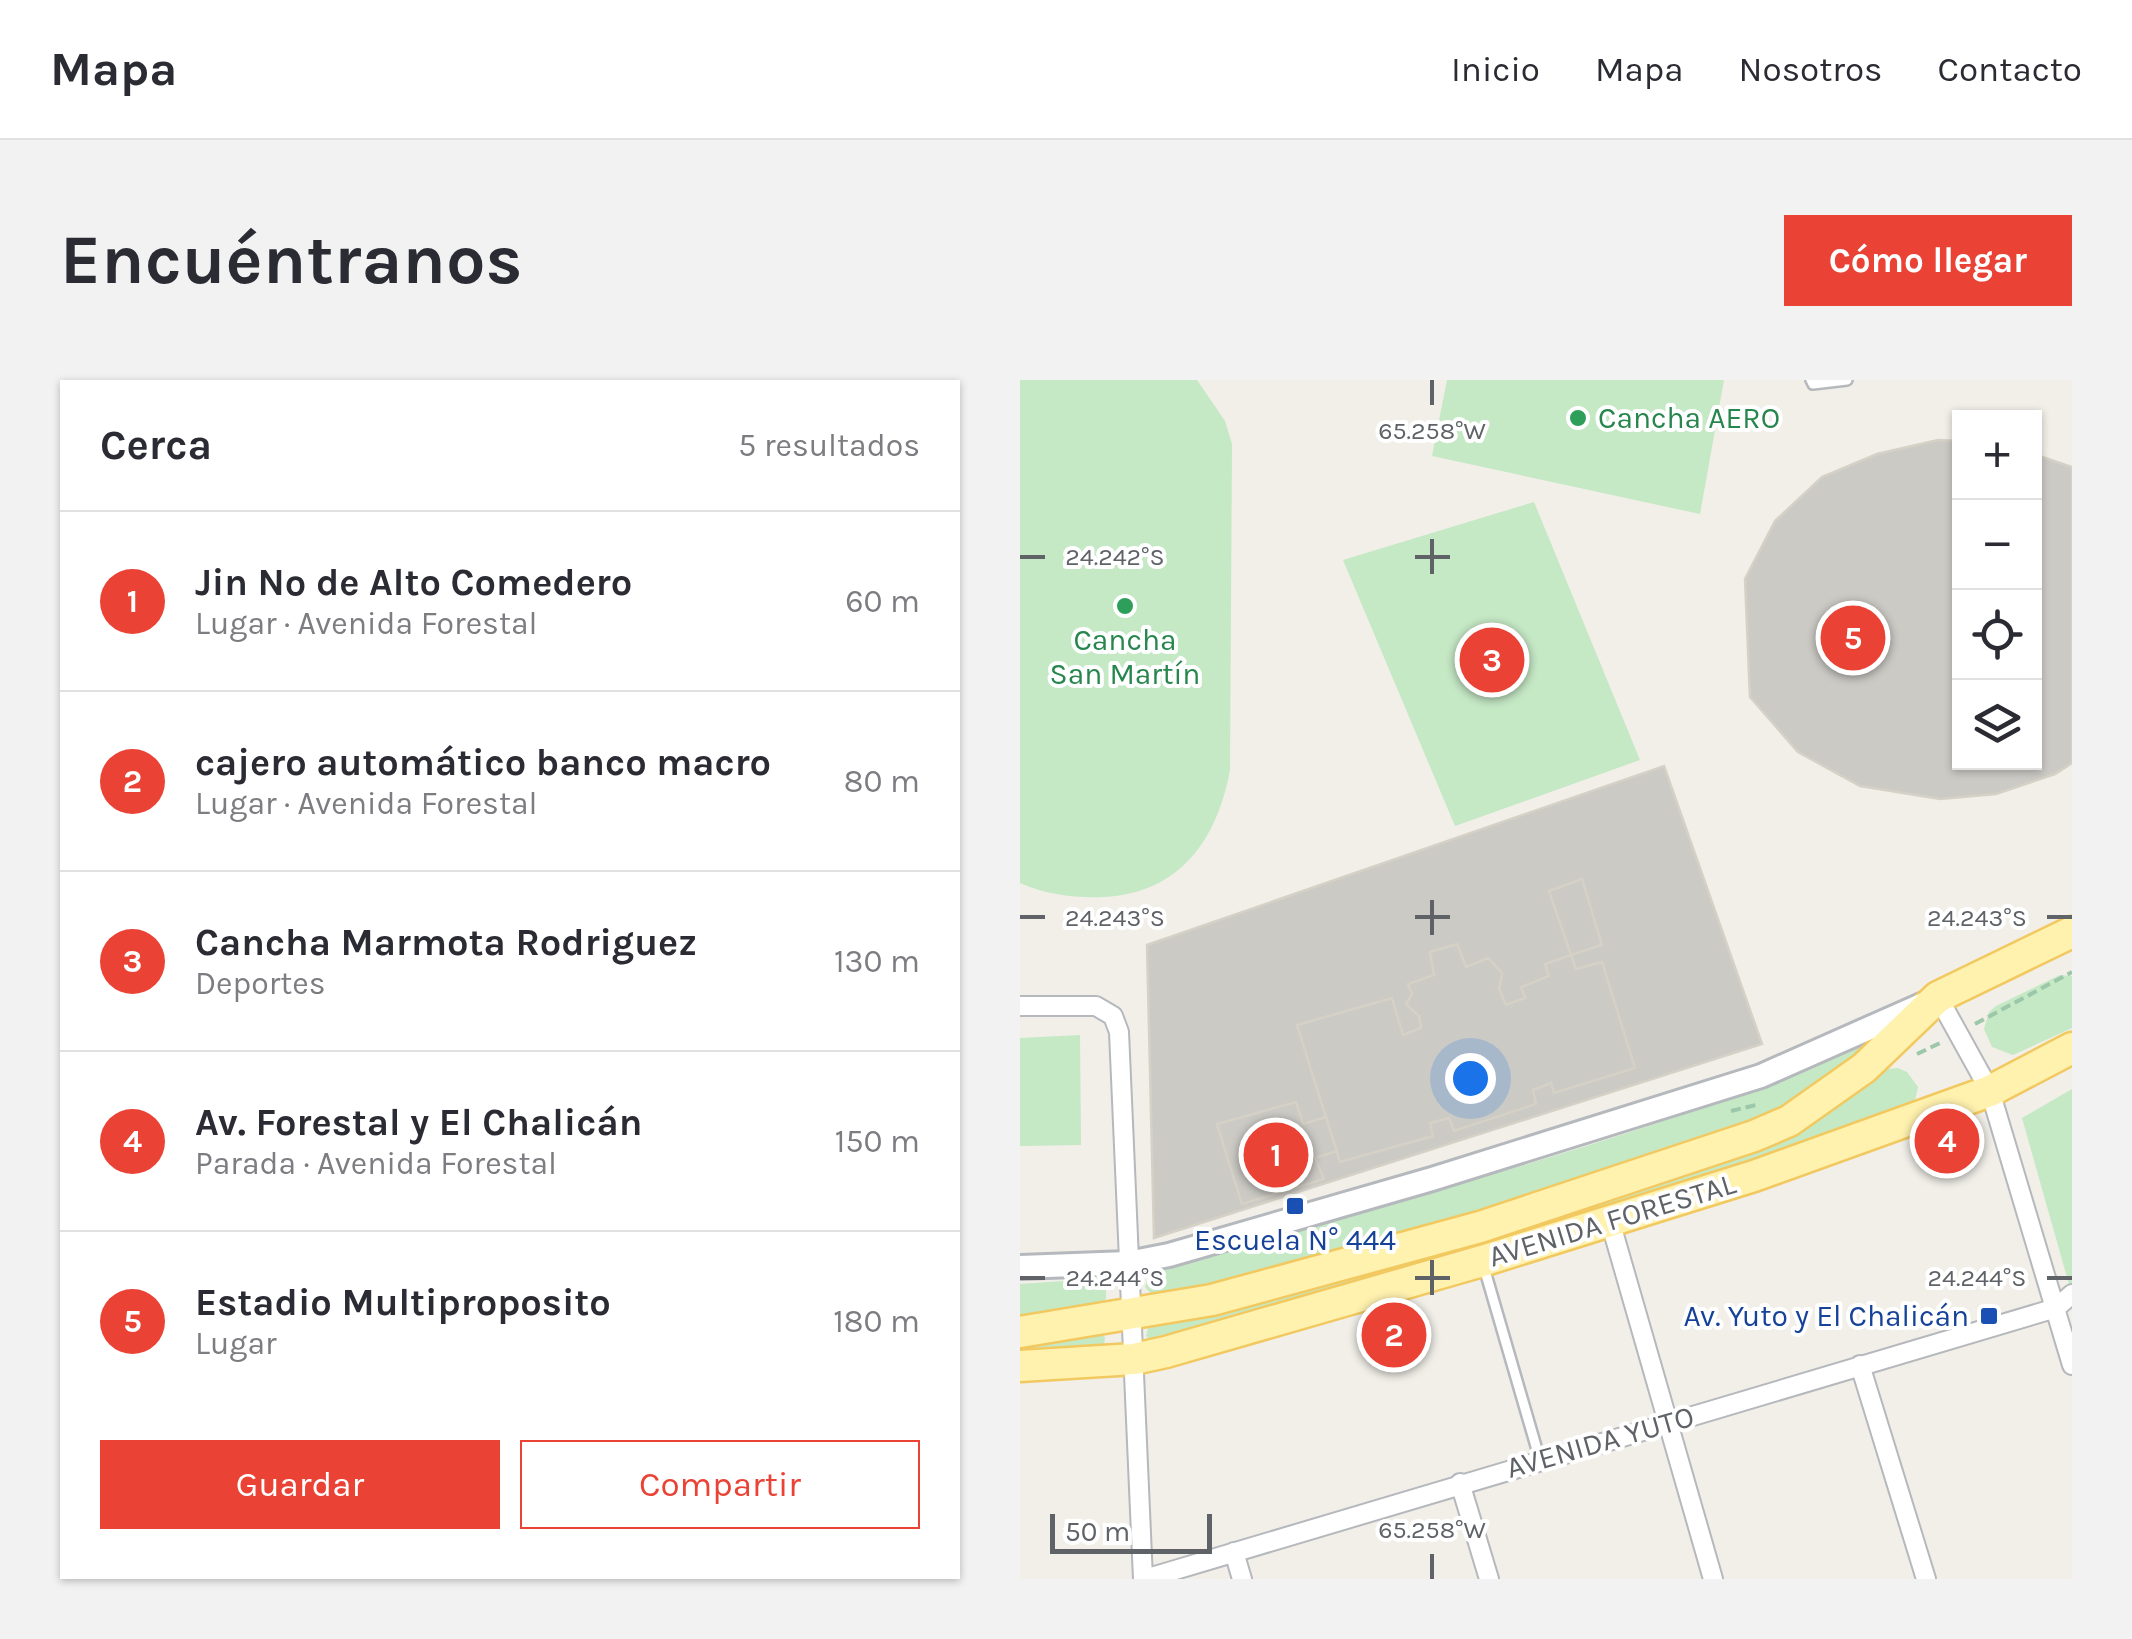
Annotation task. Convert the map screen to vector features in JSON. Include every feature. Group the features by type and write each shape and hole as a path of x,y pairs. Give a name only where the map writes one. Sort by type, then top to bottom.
{"main road":[{"name":"AVENIDA FORESTAL","path":"1020,1332 1212,1300 1480,1227 1754,1136 1790,1121 1864,1068 1938,997 2072,932"},
{"name":"AVENIDA FORESTAL","path":"1020,1366 1134,1359 1482,1261 1754,1176 1990,1091 2072,1048"}],"street":[{"path":"1938,997 1990,1091 2072,1365"},
{"name":"AVENIDA FORESTAL","path":"1020,1268 1128,1262 1169,1255 1396,1189 1761,1076 1938,997"},
{"path":"1020,1006 1096,1006 1113,1016 1119,1032 1144,1579"},
{"path":"1610,1222 1713,1579"},
{"path":"2056,1308 2072,1294"},
{"name":"AVENIDA YUTO","path":"1144,1579 2056,1308"},
{"path":"1860,1365 1926,1579"},
{"path":"1460,1483 1488,1579"},
{"path":"1234,1552 1242,1579"}],"lane":[{"path":"1811,380 1812,384 1847,380"},
{"path":"1482,1261 1540,1460"}],"green space":[{"name":"Cancha San Martín","path":"1020,380 1197,380 1225,421 1232,444 1230,770 1216,819 1191,858 1174,874 1131,893 1072,896 1020,883"},
{"name":"Cancha AERO","path":"1447,380 1724,380 1700,514 1432,456"},
{"path":"1534,502 1640,760 1455,826 1343,560"},
{"path":"2060,975 2072,976 2072,1028 2013,1055 1992,1047 1984,1029 1989,1012"},
{"path":"1080,1035 1081,1145 1020,1146 1020,1038"},
{"path":"1861,1044 1866,1048 1789,1108 1499,1208 1263,1275 1167,1295 1150,1293 1145,1287 1149,1275 1598,1142 1687,1113"},
{"path":"1898,1068 1907,1072 1918,1087 1914,1105 1908,1111 1507,1239 1151,1341 1146,1336 1149,1324 1259,1304 1407,1260"},
{"path":"2072,1089 2072,1295 2022,1118"},
{"path":"1093,1279 1106,1288 1106,1299 1099,1306 1020,1320 1020,1284"},
{"path":"1099,1333 1105,1337 1104,1347 1020,1353 1020,1344"}],"building":[{"path":"1938,440 1952,441 1952,770 2042,770 2042,457 2072,467 2072,763 2055,774 1996,794 1940,799 1860,786 1798,752 1750,697 1745,579 1775,521 1822,477 1877,454"},
{"path":"1664,766 1762,1044 1154,1238 1147,945"},
{"path":"1582,879 1602,945 1571,955 1549,891"},
{"path":"1457,944 1466,967 1488,958 1502,973 1499,989 1506,1005 1525,998 1521,987 1549,976 1545,964 1571,955 1576,969 1602,962 1635,1068 1554,1093 1551,1083 1533,1090 1536,1104 1454,1131 1449,1118 1430,1123 1433,1136 1340,1162 1297,1025 1392,998 1403,1035 1421,1028 1419,1016 1406,1004 1412,994 1408,984 1434,975 1430,952"},
{"path":"1296,1102 1303,1124 1326,1117 1337,1151 1315,1158 1324,1179 1242,1204 1217,1124"},
{"path":"1401,1316 1410,1347 1387,1353 1379,1323"}],"place":[{"name":"Cancha AERO","path":"1578,418"},
{"name":"Cancha San Martín","path":"1125,606"},
{"name":"Estadio Multiproposito","path":"1853,638"},
{"name":"Cancha Marmota Rodriguez","path":"1492,660"},
{"name":"Av. Forestal y El Chalicán","path":"1947,1141"},
{"name":"Jin Nº de Alto Comedero","path":"1276,1155"},
{"name":"Escuela N° 444","path":"1295,1206"},
{"name":"Av. Yuto y El Chalicán","path":"1989,1316"},
{"name":"cajero automático banco macro","path":"1394,1335"}]}
